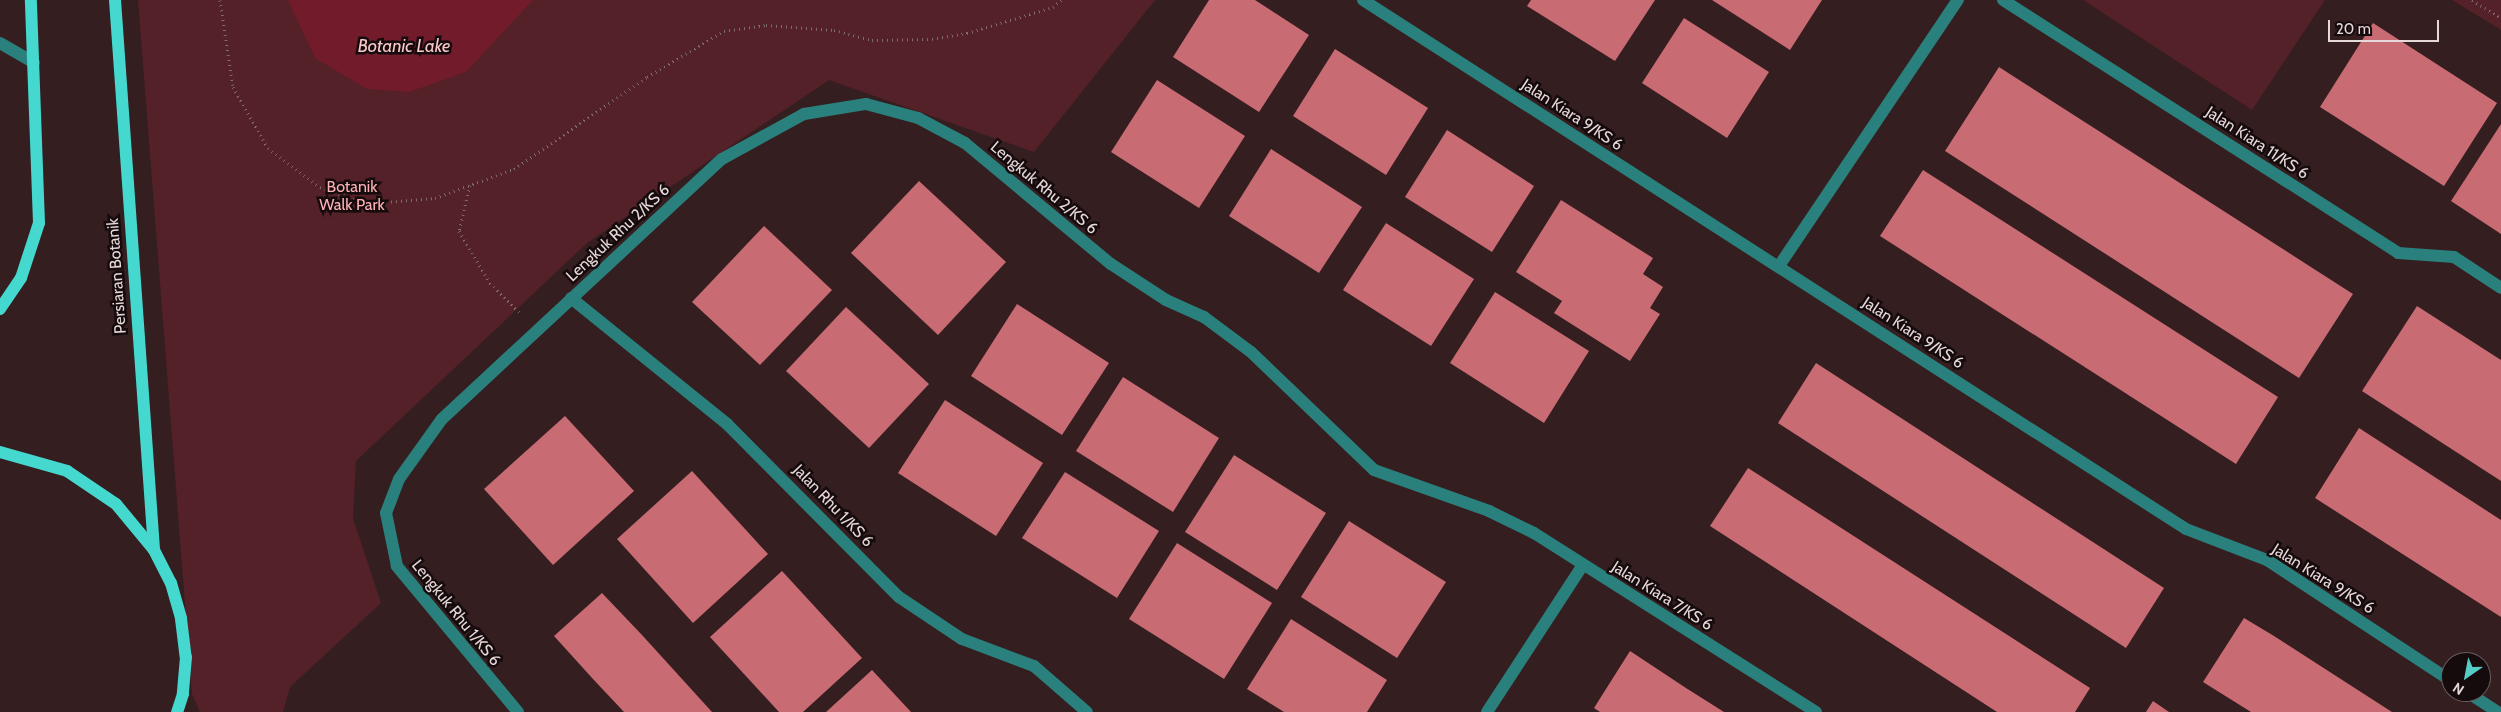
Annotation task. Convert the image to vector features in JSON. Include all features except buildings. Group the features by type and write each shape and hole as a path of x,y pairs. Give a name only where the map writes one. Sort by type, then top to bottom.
{"main road":[{"path":"0,309 20,278 38,223 31,0"},
{"name":"Persiaran Botanik","path":"115,0 154,550"},
{"path":"0,452 11,452 67,471 116,504 154,550 171,583 181,619 186,657 183,694 177,712"},
{"path":"183,694 187,712"}],"street":[{"name":"Jalan Kiara 9/KS 6","path":"1363,0 2186,529 2268,560 2441,674"},
{"path":"1779,266 1958,0"},
{"name":"Jalan Kiara 11/KS 6","path":"2004,0 2398,253 2454,257 2501,288"},
{"path":"0,43 34,63"},
{"name":"Lengkuk Rhu 2/KS 6","path":"571,298 722,159 804,114 866,104 918,118 965,143 1111,264 1166,300 1204,317 1251,352 1374,470 1489,511"},
{"name":"Lengkuk Rhu 1/KS 6","path":"518,712 397,566 386,514 399,479 442,419 571,298"},
{"name":"Jalan Rhu 1/KS 6","path":"571,298 727,424 899,597 962,639 1034,666 1087,712"},
{"name":"Jalan Kiara 7/KS 6","path":"1489,511 1534,534 1816,712"},
{"path":"1487,712 1582,566"},
{"path":"2483,702 2498,712"}],"path":[{"path":"220,0 233,87 268,148 320,186 356,200 386,202 435,198 514,169 662,67 724,31 766,25 834,30 872,40 932,39 967,33 1053,7 1061,0"},
{"path":"2472,0 2501,18"},
{"path":"470,185 459,232 490,283 536,330"}],"green space":[{"name":"Botanik Walk Park","path":"138,0 1155,0 1034,152 829,80 587,243 356,461 353,518 381,603 290,687 283,712 200,712 192,694"},
{"path":"2083,0 2325,0 2252,110"},
{"path":"2452,0 2501,0 2501,30"}],"water":[{"name":"Botanic Lake","path":"288,0 533,0 466,72 409,92 367,89 315,58"}]}
